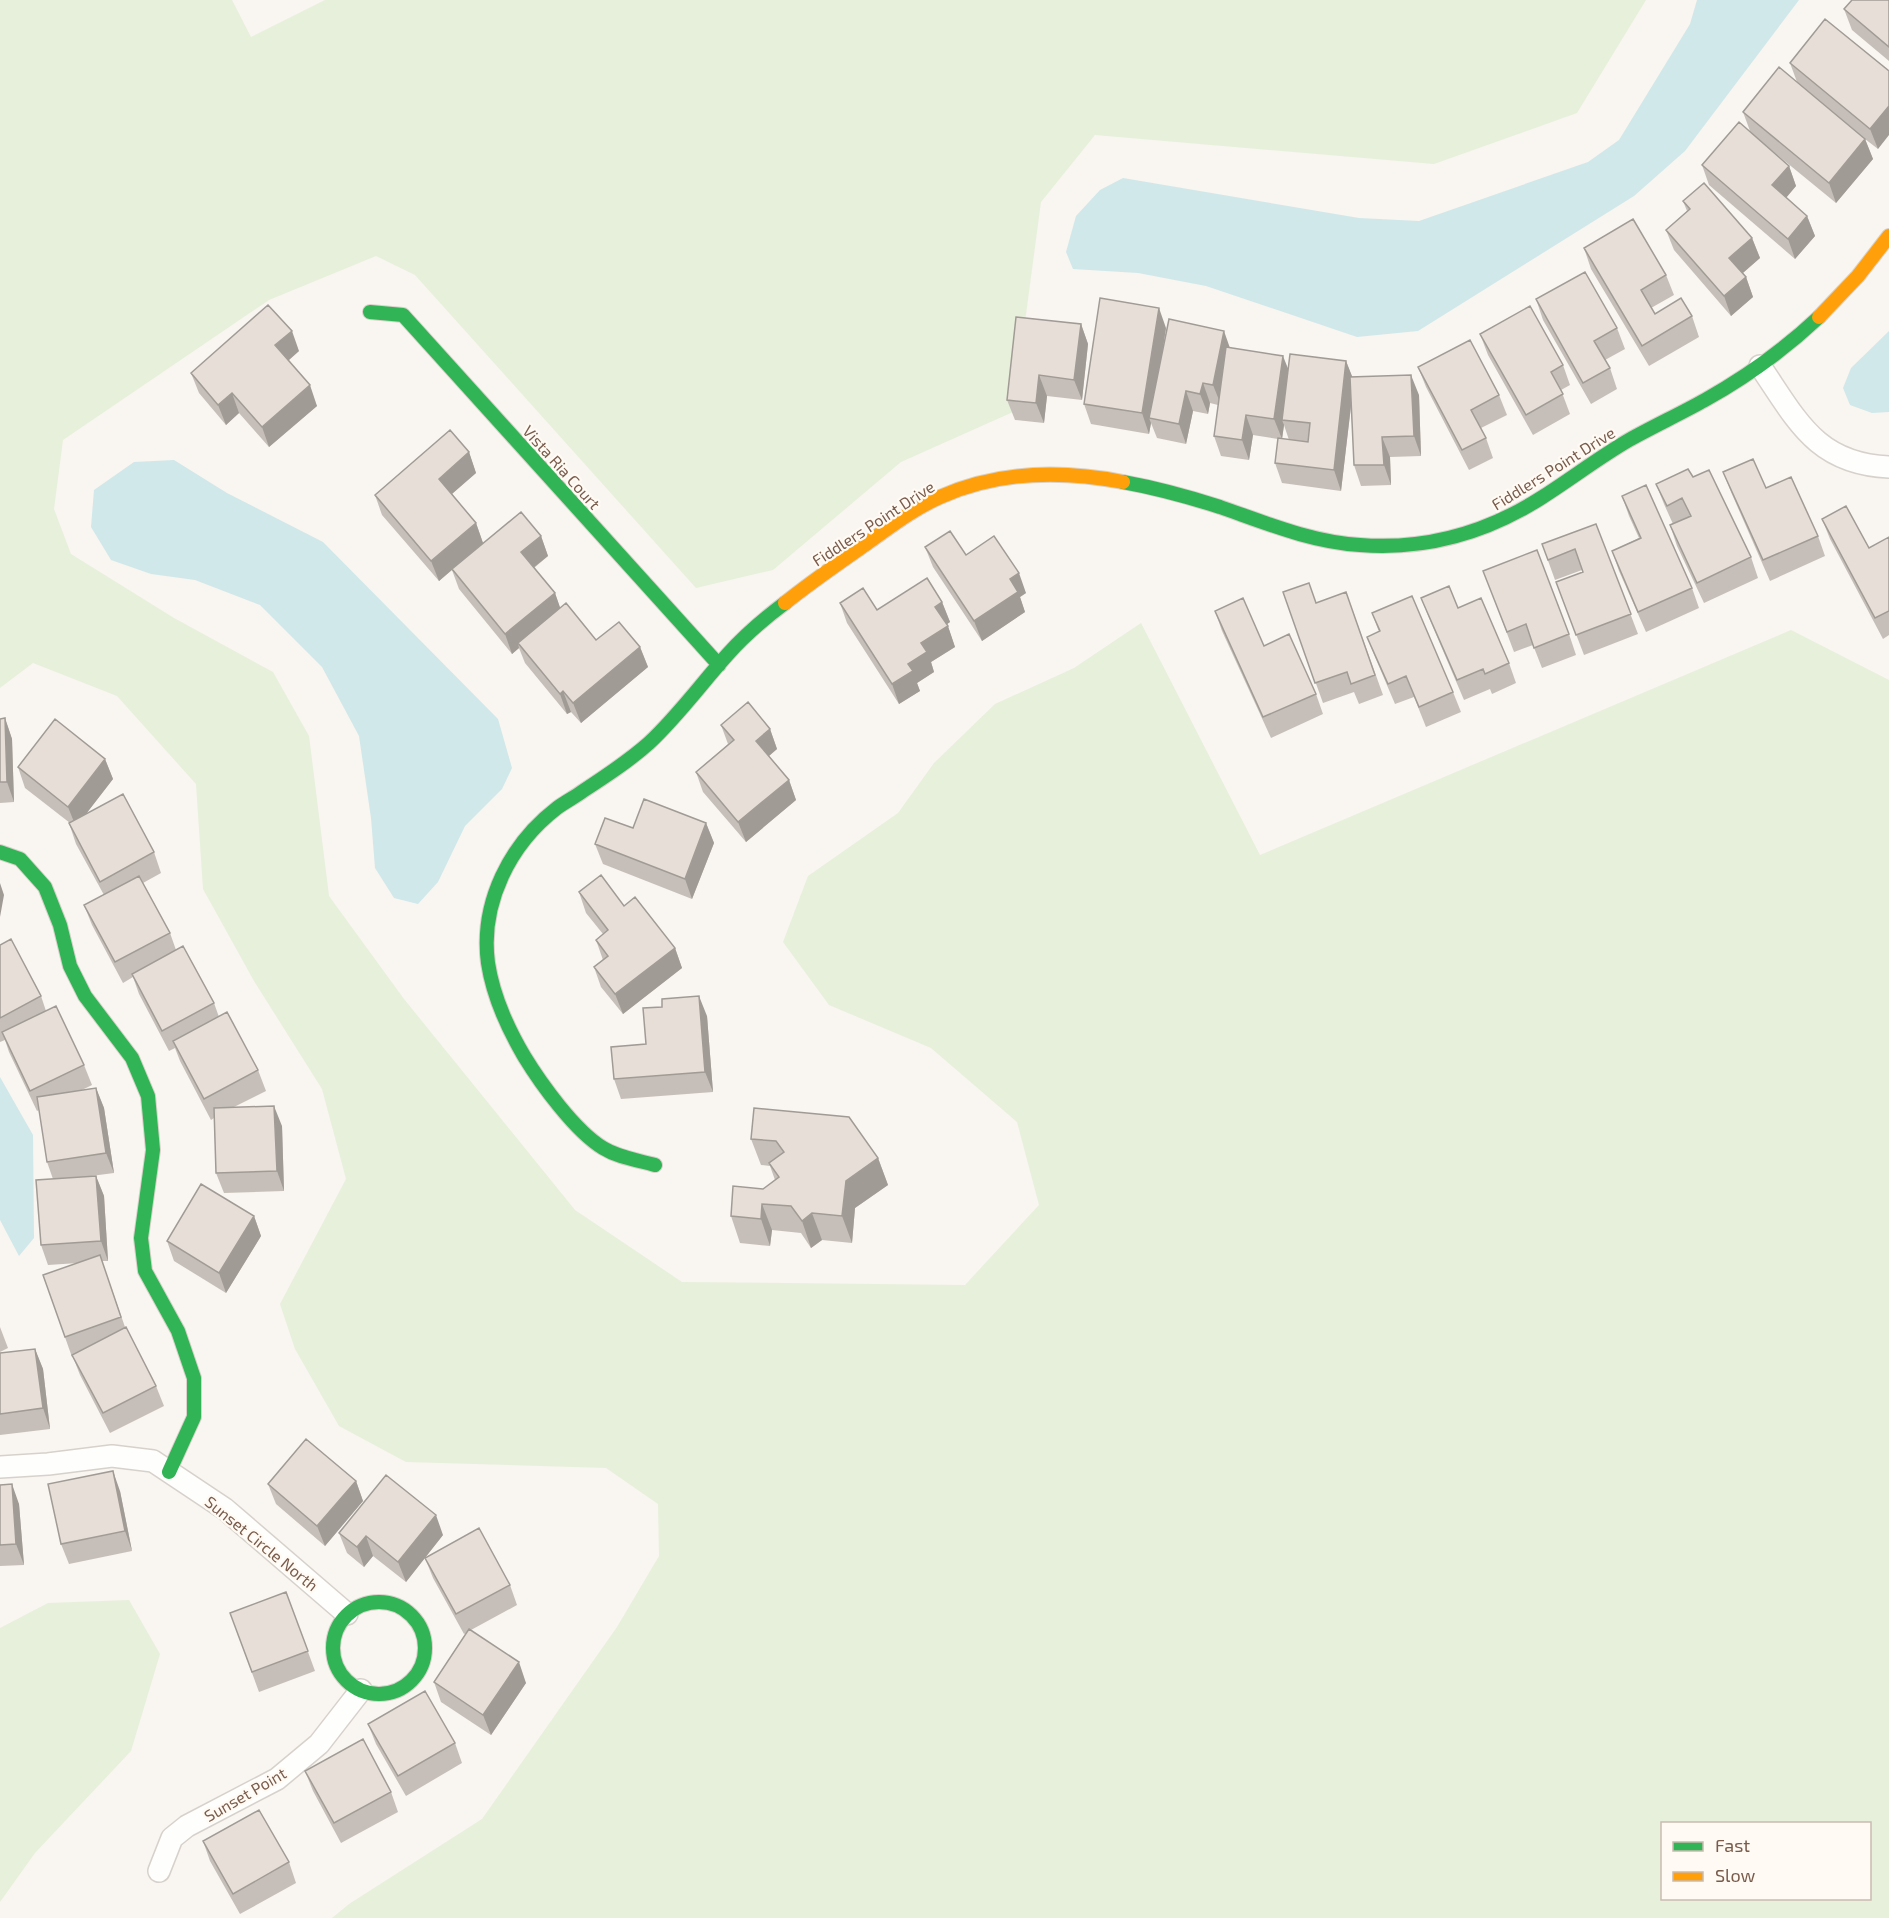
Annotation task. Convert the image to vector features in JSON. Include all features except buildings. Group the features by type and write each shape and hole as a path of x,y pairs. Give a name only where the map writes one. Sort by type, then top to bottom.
{"street":[{"name":"Fiddlers Point Drive","path":"655,1165 603,1149 568,1118 547,1093 498,1008 490,976 486,944 490,912 499,881 514,852 534,827 558,806 596,784 639,752 678,715 719,665 762,621 810,583 898,522 936,500 965,487 1007,476 1050,472 1082,475 1135,485 1198,501 1301,535 1343,544 1375,547 1418,545 1450,539 1491,525 1530,505 1629,440 1715,395 1760,366 1822,315 1859,276 1889,236"},
{"name":"Vista Ria Court","path":"370,312 403,315 719,665"},
{"path":"1760,366 1805,430 1824,448 1847,460 1869,466 1889,467"},
{"path":"0,852 20,859 45,887 60,925 70,966 85,996 132,1058 148,1096 153,1150 141,1238 145,1271 178,1331 194,1378 194,1417 169,1472"},
{"name":"Sunset Circle North","path":"0,1467 112,1456 153,1461 225,1509 347,1614"},
{"path":"390,1602 405,1609 416,1619 425,1640 424,1663 416,1677 404,1687 391,1693 375,1694 361,1690 348,1682 339,1670 334,1656 333,1640 338,1626 347,1614 360,1605 390,1602"},
{"name":"Sunset Point","path":"159,1871 172,1838 187,1826 277,1779 319,1744 361,1690"}],"green space":[{"path":"0,0 232,0 251,37 325,0 1646,0 1577,113 1434,164 1095,135 1041,202 1013,412 901,462 773,570 696,588 415,275 376,256 269,300 63,440 54,509 71,554 174,618 273,672 309,736 329,896 404,999 575,1210 682,1282 965,1285 1039,1205 1017,1122 931,1048 829,1005 783,942 808,876 898,813 934,763 995,704 1074,668 1141,623 1260,855 1791,630 1889,680 1889,1918 332,1918 349,1904 482,1819 617,1627 659,1556 658,1504 606,1468 406,1462 339,1426 295,1349 280,1304 346,1179 322,1089 254,981 203,889 196,784 117,696 33,663 0,688"},
{"path":"129,1600 160,1654 131,1751 35,1853 0,1902 0,1628 48,1603"}],"water":[{"path":"1697,0 1799,0 1685,151 1634,196 1418,331 1357,337 1206,286 1138,273 1073,269 1066,252 1076,216 1100,190 1123,178 1359,218 1419,221 1588,162 1619,140 1690,24"},
{"path":"1889,331 1889,412 1872,413 1850,405 1843,388 1851,368"},
{"path":"174,460 227,493 323,542 498,719 512,768 502,789 465,826 438,882 418,904 394,898 375,868 371,818 359,736 322,667 260,605 195,580 151,574 111,560 91,527 94,490 134,462"},
{"path":"0,1077 33,1135 34,1238 19,1256 0,1220"}],"traffic: fast":[{"path":"370,312 403,315 719,665"},
{"path":"1123,482 1184,496 1289,531 1324,540 1384,546 1431,542 1477,530 1541,498 1629,440 1696,405 1750,372 1819,317"},
{"path":"655,1165 615,1154 592,1140 559,1106 531,1067 506,1023 493,987 488,963 487,941 494,897 512,857 540,823 557,808 617,768 649,743 735,647 755,627 785,603"},
{"path":"0,852 20,859 45,887 60,925 70,966 85,996 132,1058 148,1096 153,1150 141,1238 145,1271 178,1331 194,1378 194,1417 169,1472"},
{"path":"379,1602 397,1605 412,1615 422,1630 425,1648 422,1666 412,1681 397,1691 379,1694 361,1691 346,1681 336,1666 333,1648 336,1630 346,1615 361,1605 379,1602"}],"traffic: slow":[{"path":"1819,317 1858,276 1889,236"},
{"path":"785,603 911,513 962,488 1030,475 1076,476 1123,482"}]}
